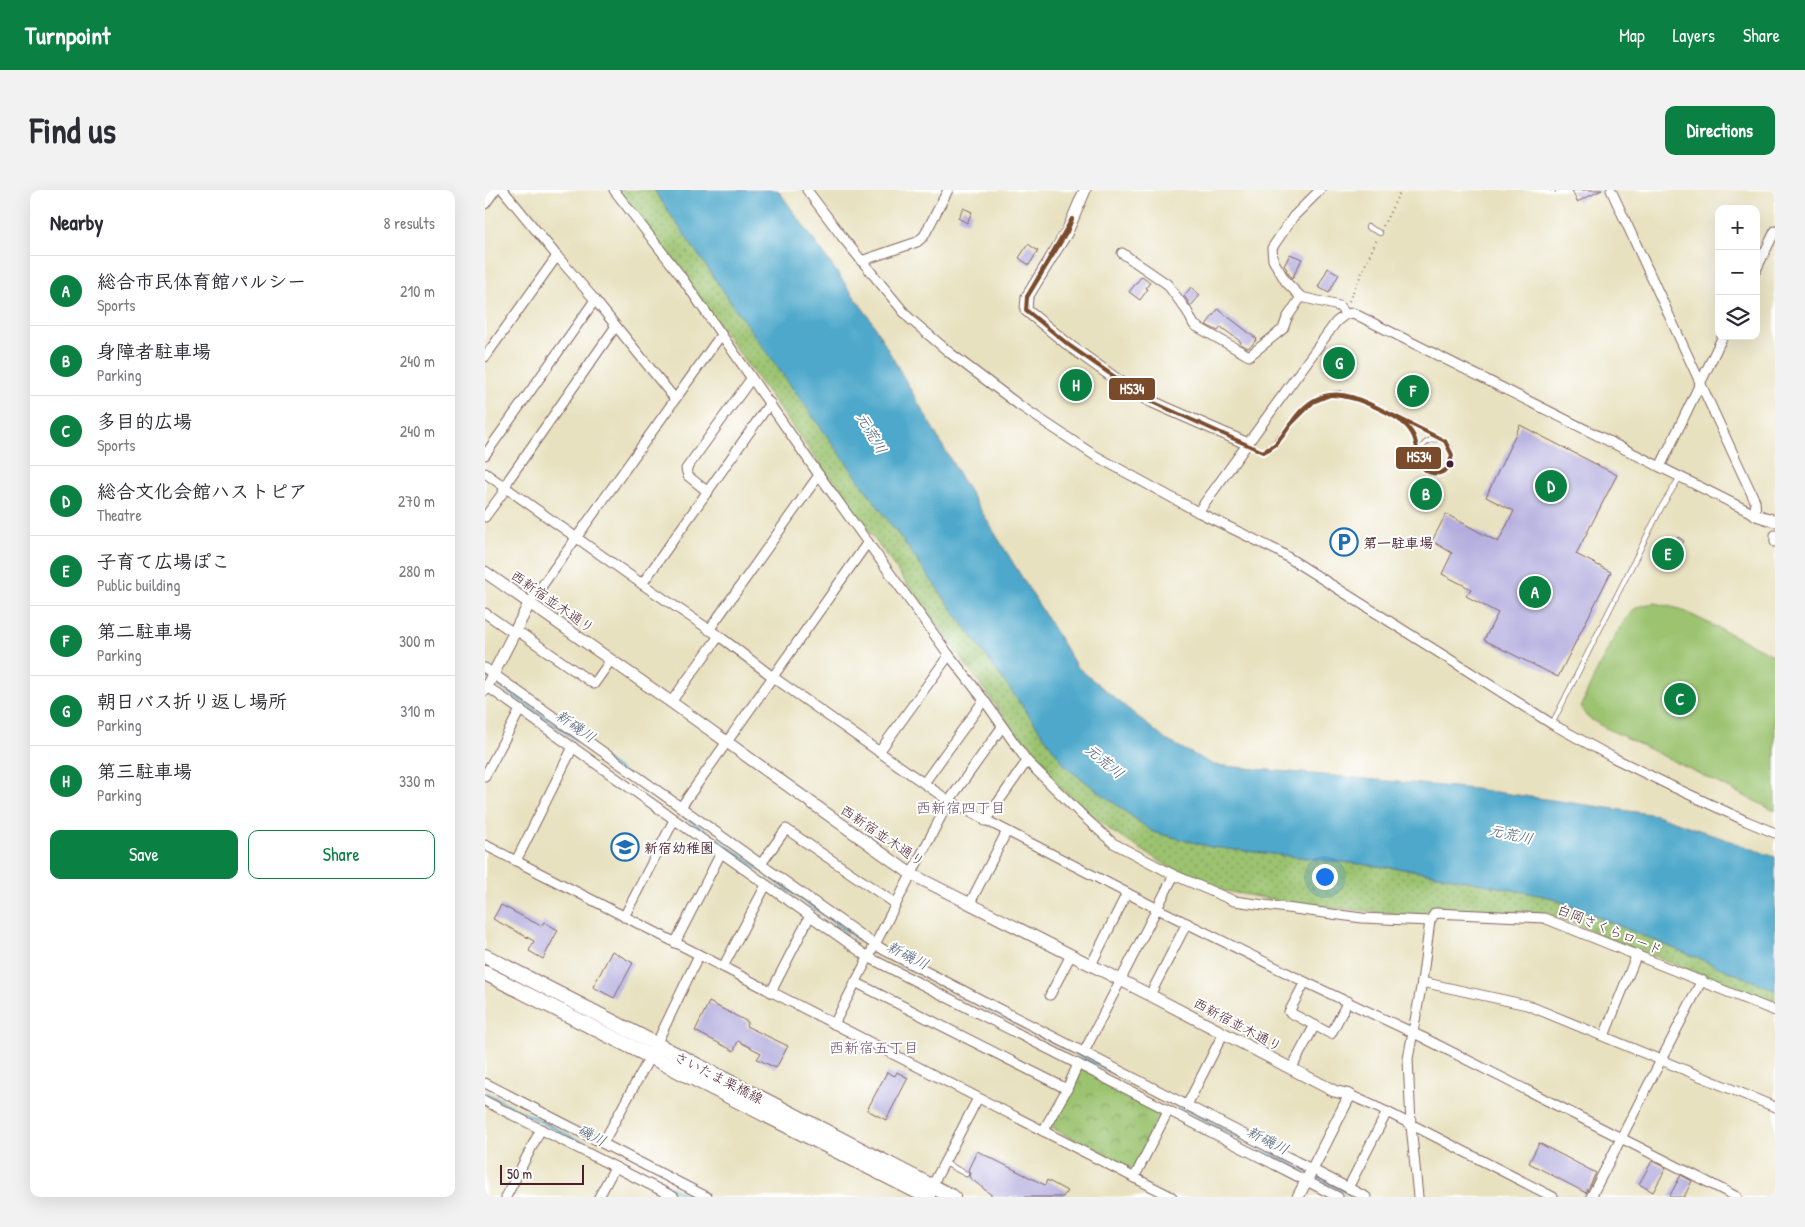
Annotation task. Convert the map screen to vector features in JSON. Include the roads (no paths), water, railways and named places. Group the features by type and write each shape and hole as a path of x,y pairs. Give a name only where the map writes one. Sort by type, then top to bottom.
{"main road":[{"name":"さいたま栗橋線","path":"485,956 653,1050 928,1194 953,1197"},
{"name":"さいたま栗橋線","path":"485,973 653,1050"}],"street":[{"path":"485,204 495,190"},
{"path":"503,190 675,399"},
{"path":"614,190 680,275 819,475 1027,761 1113,843 1174,875 1234,901 1362,918 1430,921 1422,982 1408,1059 1411,1125 1418,1197"},
{"path":"807,190 861,261 908,317 950,353 1019,406 1094,455 1198,512 1278,551 1552,724 1614,758 1775,833"},
{"path":"861,261 917,242 924,236 948,190"},
{"path":"1085,190 1067,232 1027,298 1027,310 1070,346 1147,400 1248,444"},
{"path":"1320,190 1293,217 1272,248 1273,260 1287,282 1301,298 1339,306 1346,314"},
{"path":"1611,190 1755,501 1756,515"},
{"path":"1760,262 1775,232"},
{"path":"1122,253 1167,284 1187,311 1194,326 1249,356 1283,329 1287,318 1301,298"},
{"path":"485,357 557,256"},
{"path":"485,455 595,300"},
{"path":"1198,512 1336,322 1346,314 1353,313 1756,515 1775,521"},
{"path":"485,517 502,494 504,486 616,326"},
{"path":"488,681 529,604 721,335"},
{"path":"1660,467 1721,340"},
{"path":"708,492 688,476 686,470 751,379"},
{"path":"642,584 770,403"},
{"path":"485,472 642,584 719,636 773,677 949,802 1305,982 1413,1032 1737,1197"},
{"path":"709,630 819,475"},
{"path":"1775,535 1775,542"},
{"path":"681,807 869,542"},
{"name":"西新宿並木通り","path":"485,572 671,702 911,874 1071,954 1334,1091 1350,1095"},
{"path":"485,613 508,629 522,634 594,684 611,660"},
{"path":"671,702 719,636"},
{"path":"879,752 949,655"},
{"path":"488,681 520,710 868,957 1338,1197"},
{"path":"488,681 681,807 875,944 1366,1197"},
{"path":"923,783 984,700"},
{"path":"485,776 520,710"},
{"path":"834,1024 949,802 1002,727"},
{"path":"516,861 573,747"},
{"path":"985,820 1027,761"},
{"path":"625,917 674,820"},
{"path":"761,864 787,829 896,904"},
{"path":"970,903 1007,831"},
{"path":"485,846 1172,1197"},
{"path":"675,943 721,853"},
{"path":"1084,1052 1174,875"},
{"path":"723,967 766,885"},
{"path":"1091,965 1127,893"},
{"name":"白岡さくらロード","path":"1430,921 1435,913 1544,918 1775,1011"},
{"path":"771,992 810,916"},
{"path":"1150,995 1187,923"},
{"path":"1050,995 1071,954"},
{"path":"1604,1036 1637,954"},
{"path":"603,1143 653,1050 699,955"},
{"path":"1591,1197 1702,980"},
{"path":"855,982 1067,1089"},
{"path":"1305,982 1289,1012 1331,1034 1348,1001"},
{"path":"1422,982 1527,1005 1775,1106"},
{"path":"1291,1069 1315,1025"},
{"path":"1187,1105 1223,1034"},
{"path":"1043,1132 1067,1089 1078,1064"},
{"path":"485,1083 707,1197"},
{"path":"1298,1197 1350,1095 1553,1197"},
{"path":"928,1194 978,1098"},
{"path":"485,1102 674,1197"},
{"path":"1134,1178 1168,1111"},
{"path":"1348,1188 1387,1112"},
{"path":"506,1197 541,1129"},
{"path":"599,1197 615,1167"}],"lane":[{"path":"1368,227 1380,233"},
{"path":"1248,444 1263,452 1269,450 1276,444 1295,418 1315,400 1326,395 1339,393 1388,412 1445,441 1453,454 1452,462 1443,472 1428,472 1422,467 1413,434 1407,425 1388,412"},
{"path":"1419,452 1422,445 1429,440 1437,438 1445,441"},
{"path":"1552,724 1662,506 1680,477"},
{"path":"944,1163 966,1174"}],"water":[{"name":"元荒川","path":"654,190 778,190 871,320 961,478 1077,667 1166,740 1214,765 1475,789 1657,815 1775,857 1775,990 1549,897 1412,870 1211,847 1153,832 1067,768 739,314"}],"waterway":[{"name":"新磯川","path":"485,675 874,950 1356,1197"},
{"name":"磯川","path":"485,1093 689,1197"}],"place":[{"name":"朝日バス折り返し場所","path":"1339,363"},
{"name":"第三駐車場","path":"1076,385"},
{"name":"第二駐車場","path":"1413,391"},
{"name":"総合文化会館ハストピア","path":"1551,486"},
{"name":"身障者駐車場","path":"1426,494"},
{"name":"第一駐車場","path":"1344,542"},
{"name":"子育て広場ぽこ","path":"1668,554"},
{"name":"総合市民体育館パルシー","path":"1535,592"},
{"name":"多目的広場","path":"1680,699"},
{"name":"新宿幼稚園","path":"625,847"}],"district":[{"name":"西新宿四丁目","path":"961,807"},
{"name":"西新宿五丁目","path":"874,1047"}]}
